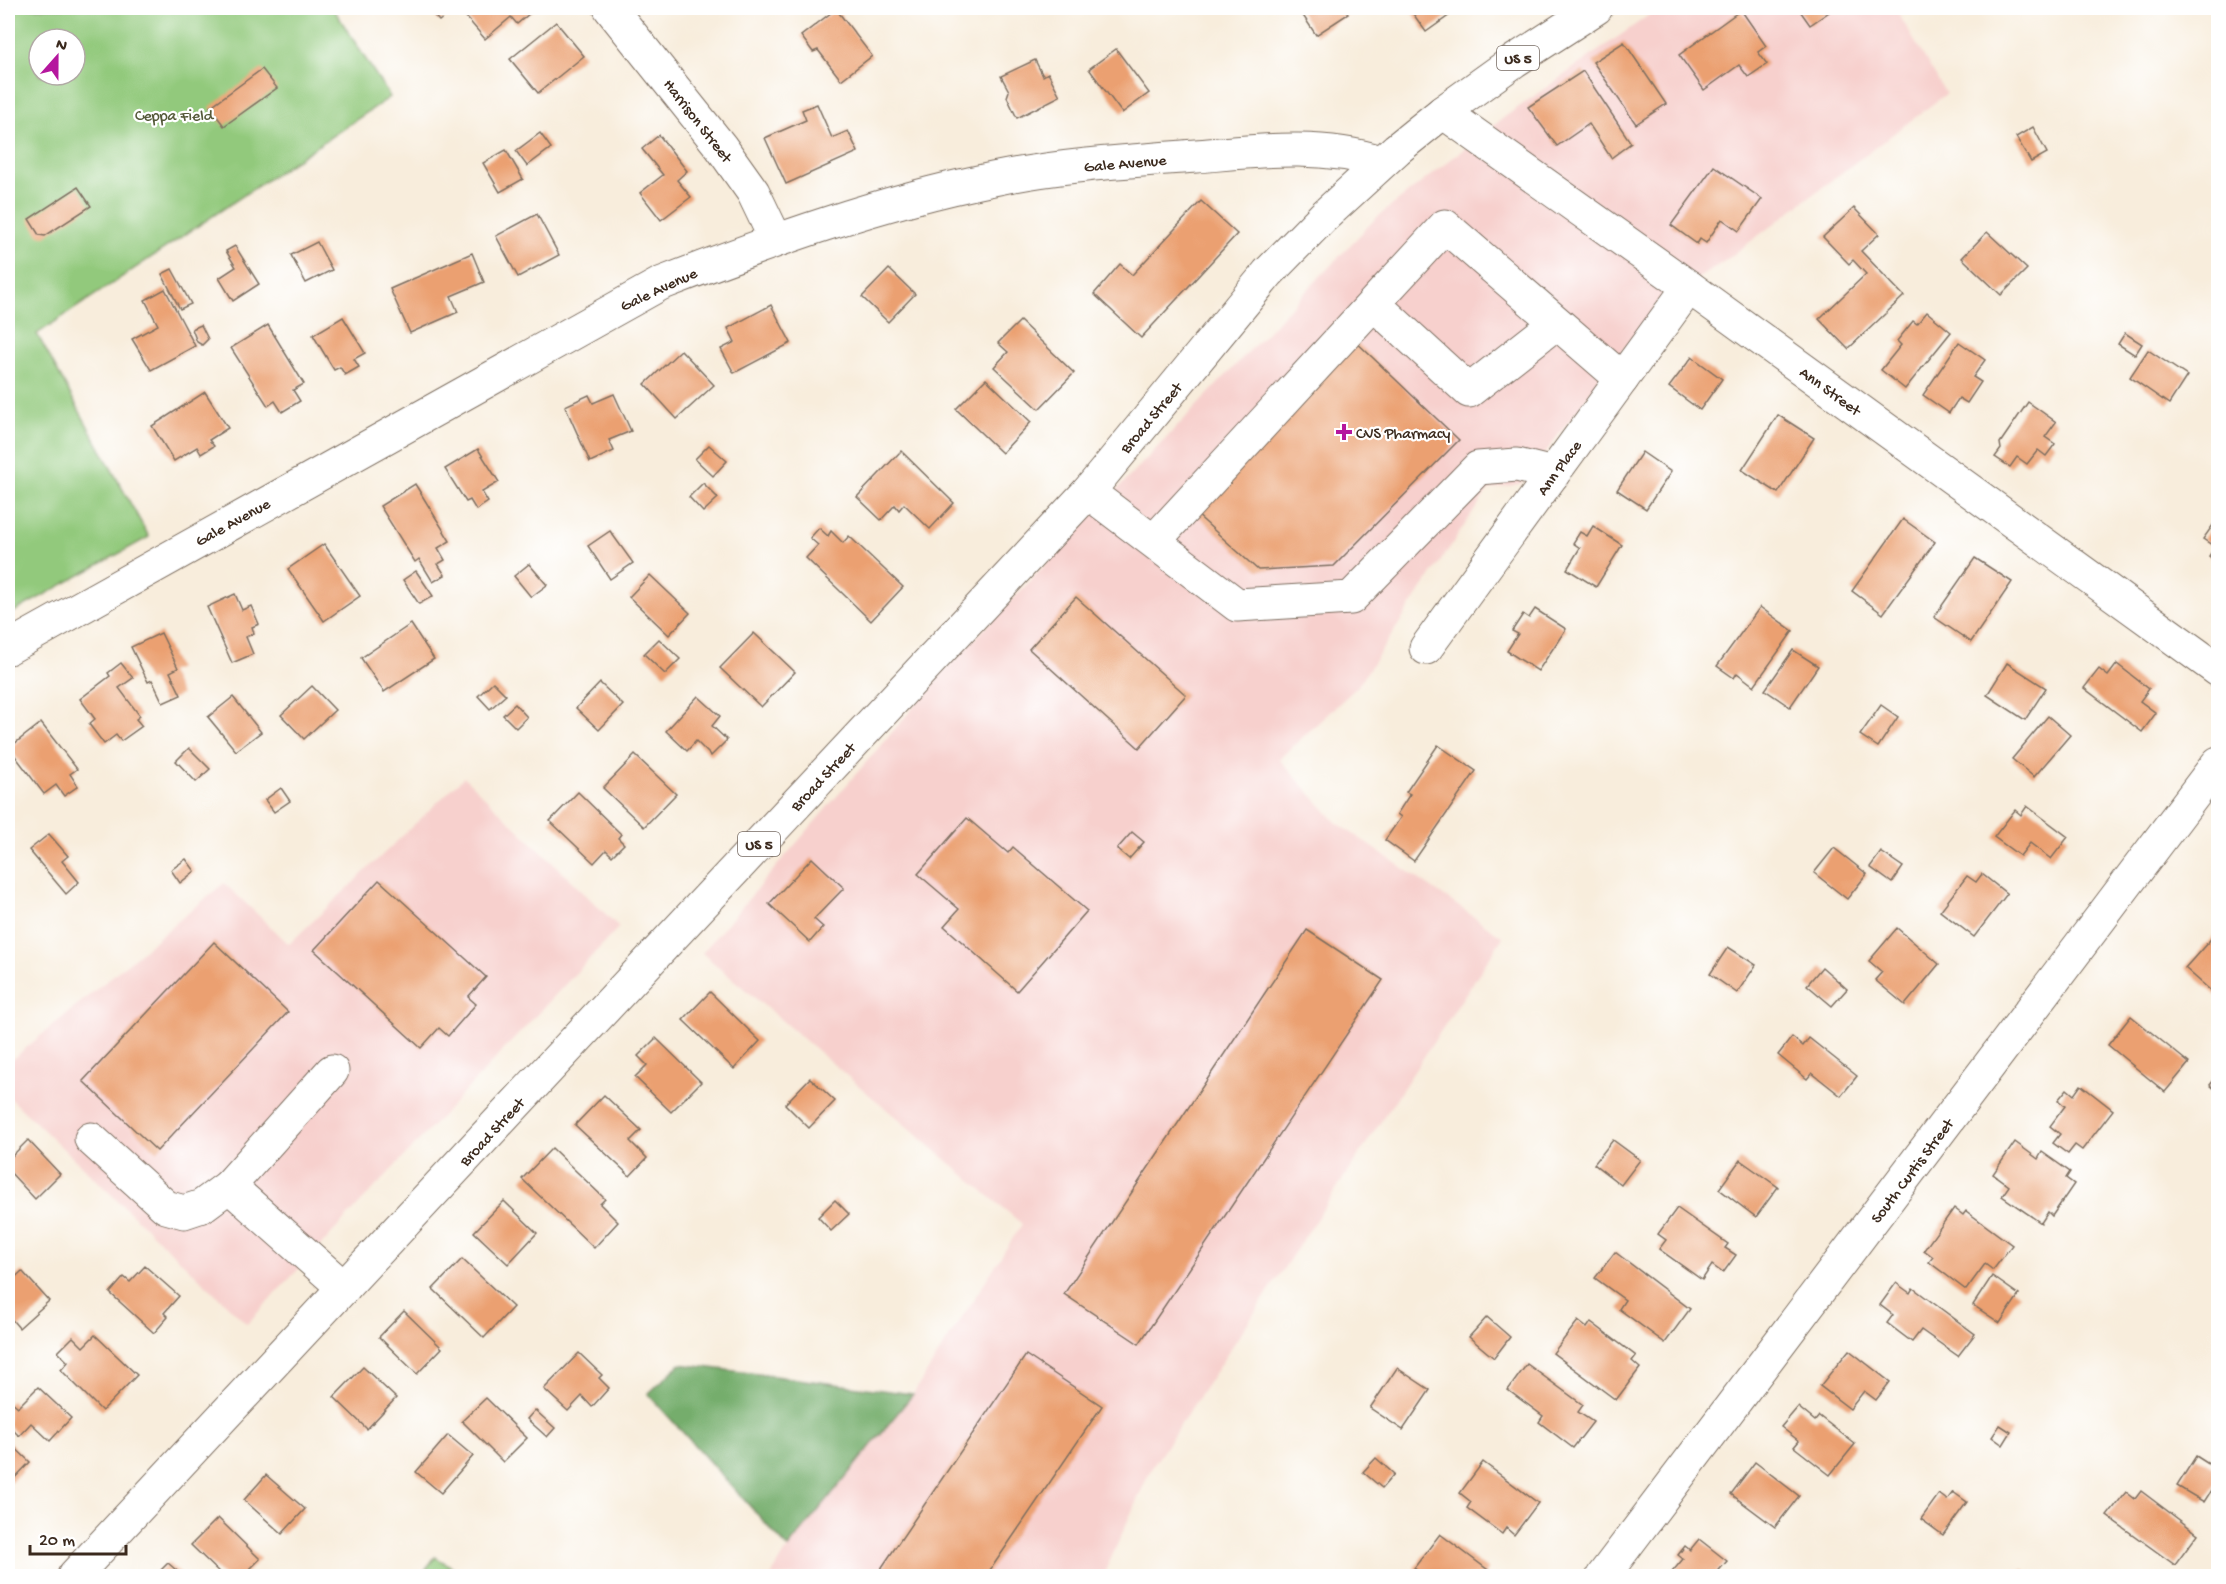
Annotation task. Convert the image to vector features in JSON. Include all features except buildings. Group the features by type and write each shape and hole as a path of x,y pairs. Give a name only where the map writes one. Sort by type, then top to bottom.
{"street":[{"name":"Broad Street","path":"74,1576 1088,492 1268,273 1381,162 1443,112 1514,61 1596,8"},
{"name":"Harrison Street","path":"615,9 753,192 776,240"},
{"name":"Ann Street","path":"1443,112 2218,670"},
{"name":"Gale Avenue","path":"8,648 660,284 776,240 907,200 994,178 1085,164 1292,148 1359,155 1381,162"},
{"path":"1154,541 1445,226 1622,379"},
{"name":"Ann Place","path":"1426,648 1689,287"},
{"path":"1374,304 1469,391 1556,323"},
{"path":"1088,492 1237,605 1351,598 1478,468 1517,465 1553,474"},
{"name":"South Curtis Street","path":"1603,1576 2218,763"},
{"path":"91,1140 166,1208 184,1212 202,1206 229,1186 332,1071"},
{"path":"229,1186 344,1288"}],"shaded area":[{"path":"1659,8 1895,8 1946,94 1726,260 1657,305 1522,483 1488,490 1357,687 1279,759 1336,822 1503,937 1151,1469 1103,1576 771,1576 788,1548 913,1394 1022,1224 702,953 949,666 1375,219 1506,116"},
{"path":"464,777 619,927 247,1324 8,1096 8,1063 224,883 289,944"}],"green space":[{"name":"Ceppa Field","path":"8,8 333,8 390,97 37,334 149,537 8,615"},
{"path":"680,1364 913,1394 788,1548 648,1394"},
{"path":"435,1557 467,1576 421,1576"}],"place":[{"name":"CVS Pharmacy","path":"1344,432"}]}
